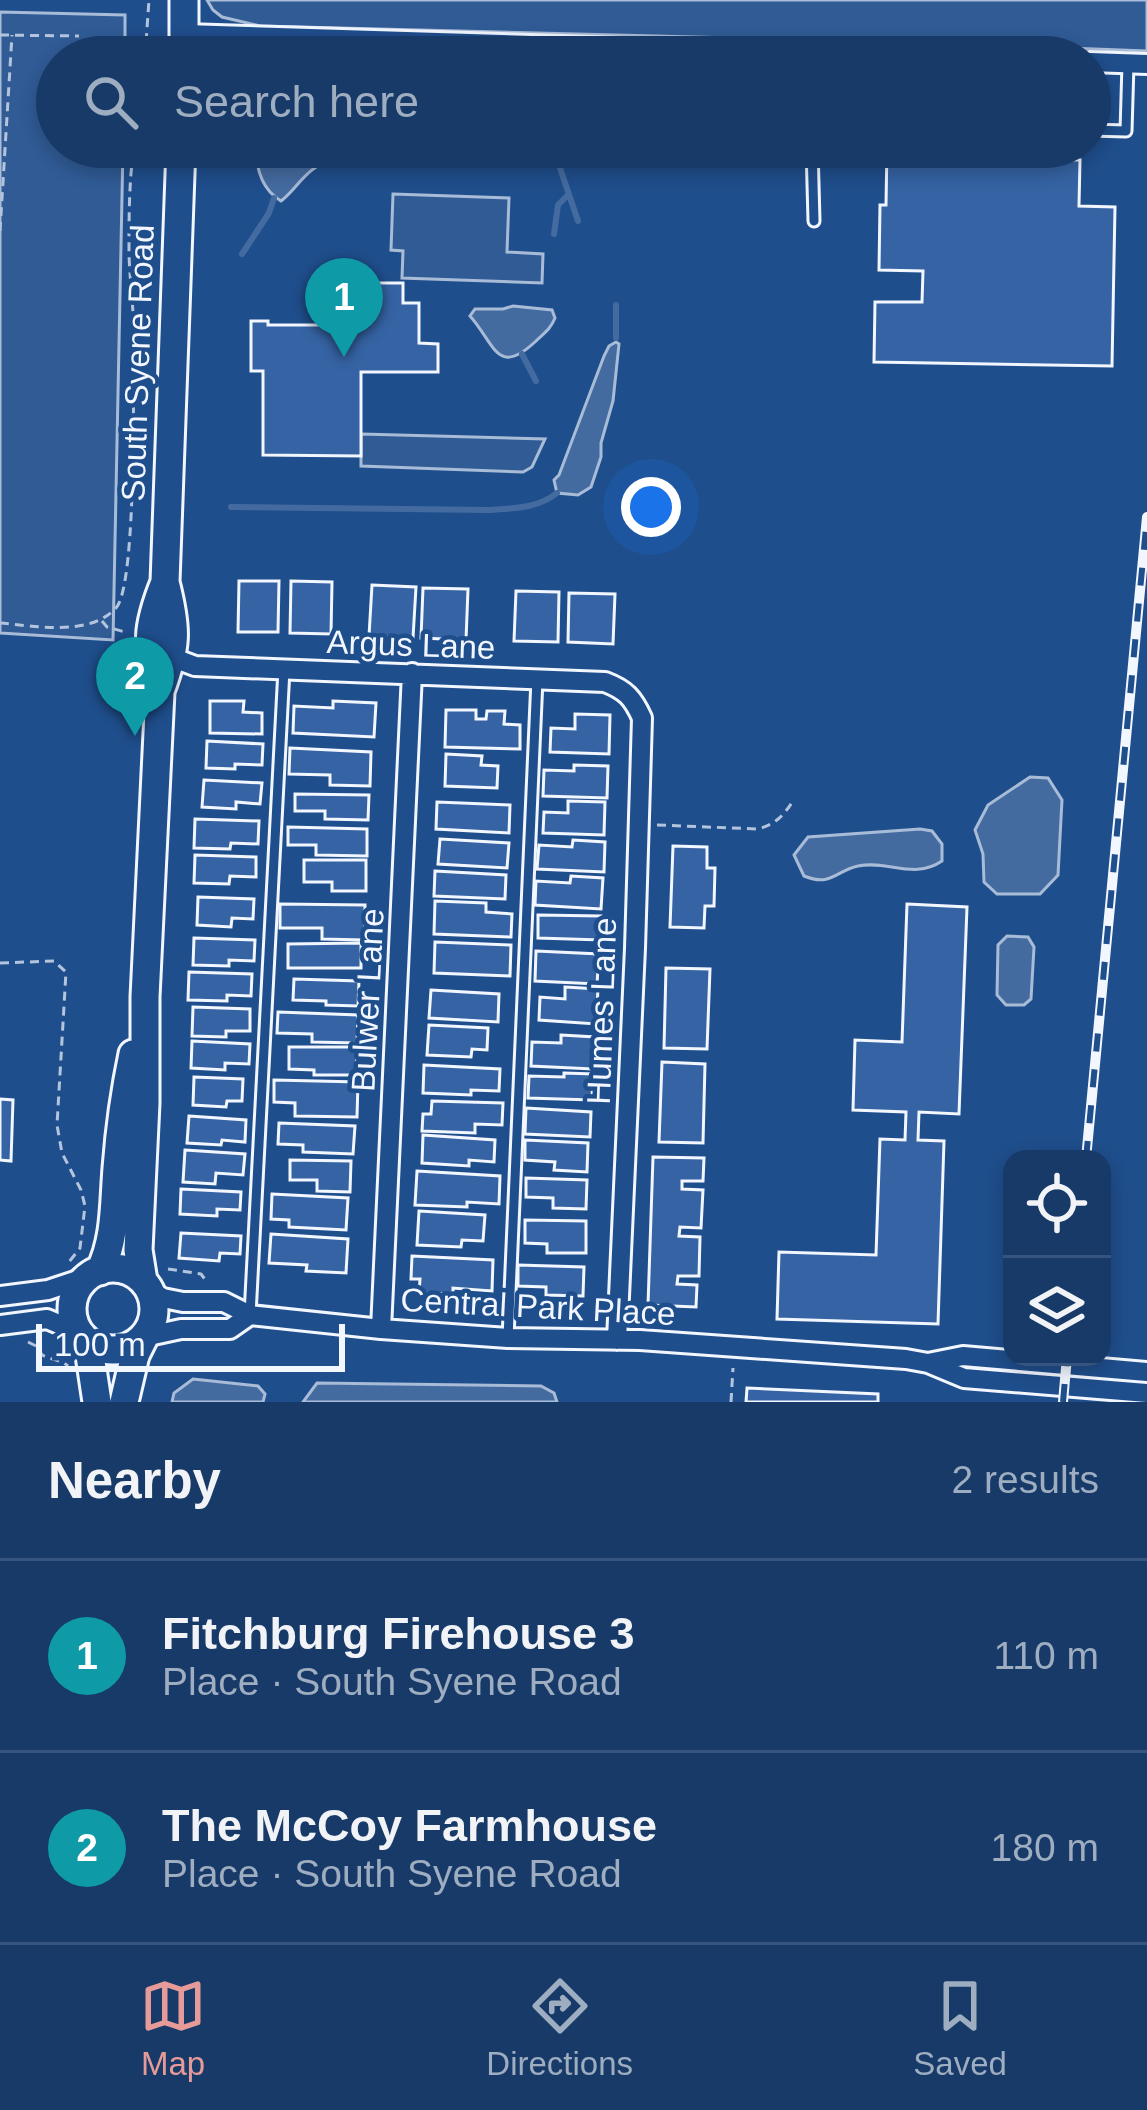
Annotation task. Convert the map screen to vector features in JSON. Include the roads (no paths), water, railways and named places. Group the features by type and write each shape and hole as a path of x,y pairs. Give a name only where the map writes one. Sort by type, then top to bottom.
{"street":[{"path":"184,0 184,36"},
{"name":"South Syene Road","path":"161,688 184,660 165,582 180,168"},
{"name":"South Syene Road","path":"124,1402 135,1354 154,1315 151,1279 138,1250 161,688 149,652 151,617 165,582"},
{"name":"Argus Lane","path":"184,660 284,669 605,682 624,689"},
{"name":"Bulwer Lane","path":"381,1329 412,673"},
{"name":"Humes Lane","path":"616,1340 642,718 624,689"},
{"name":"South Syene Road","path":"97,1402 73,1302 82,1283 110,1251 123,1102 145,997"},
{"path":"0,1296 48,1290 95,1273 123,1270 151,1279"},
{"name":"Central Park Place","path":"151,1279 163,1298 224,1302 250,1315 381,1329 734,1346 928,1363 963,1356 1147,1372"},
{"path":"0,1325 47,1319 99,1348 123,1349 144,1337 181,1328 230,1328 250,1315"},
{"name":"Central Park Place","path":"928,1363 964,1378 1147,1393"}],"lane":[{"path":"1111,131 1126,131 1138,64"},
{"path":"813,168 814,221"},
{"path":"250,1315 284,669"},
{"path":"508,1338 537,679"}],"waterway":[{"path":"560,168 578,221"},
{"path":"554,234 558,205 568,195"},
{"path":"242,254 274,198"},
{"path":"616,305 616,338"},
{"path":"522,354 536,381"},
{"path":"231,507 489,510 533,505 557,493"}],"railway":[{"path":"1087,1150 1147,517"},
{"path":"1063,1402 1066,1366"}],"place":[{"name":"Fitchburg Firehouse 3","path":"344,357"},
{"name":"The McCoy Farmhouse","path":"135,736"}]}
